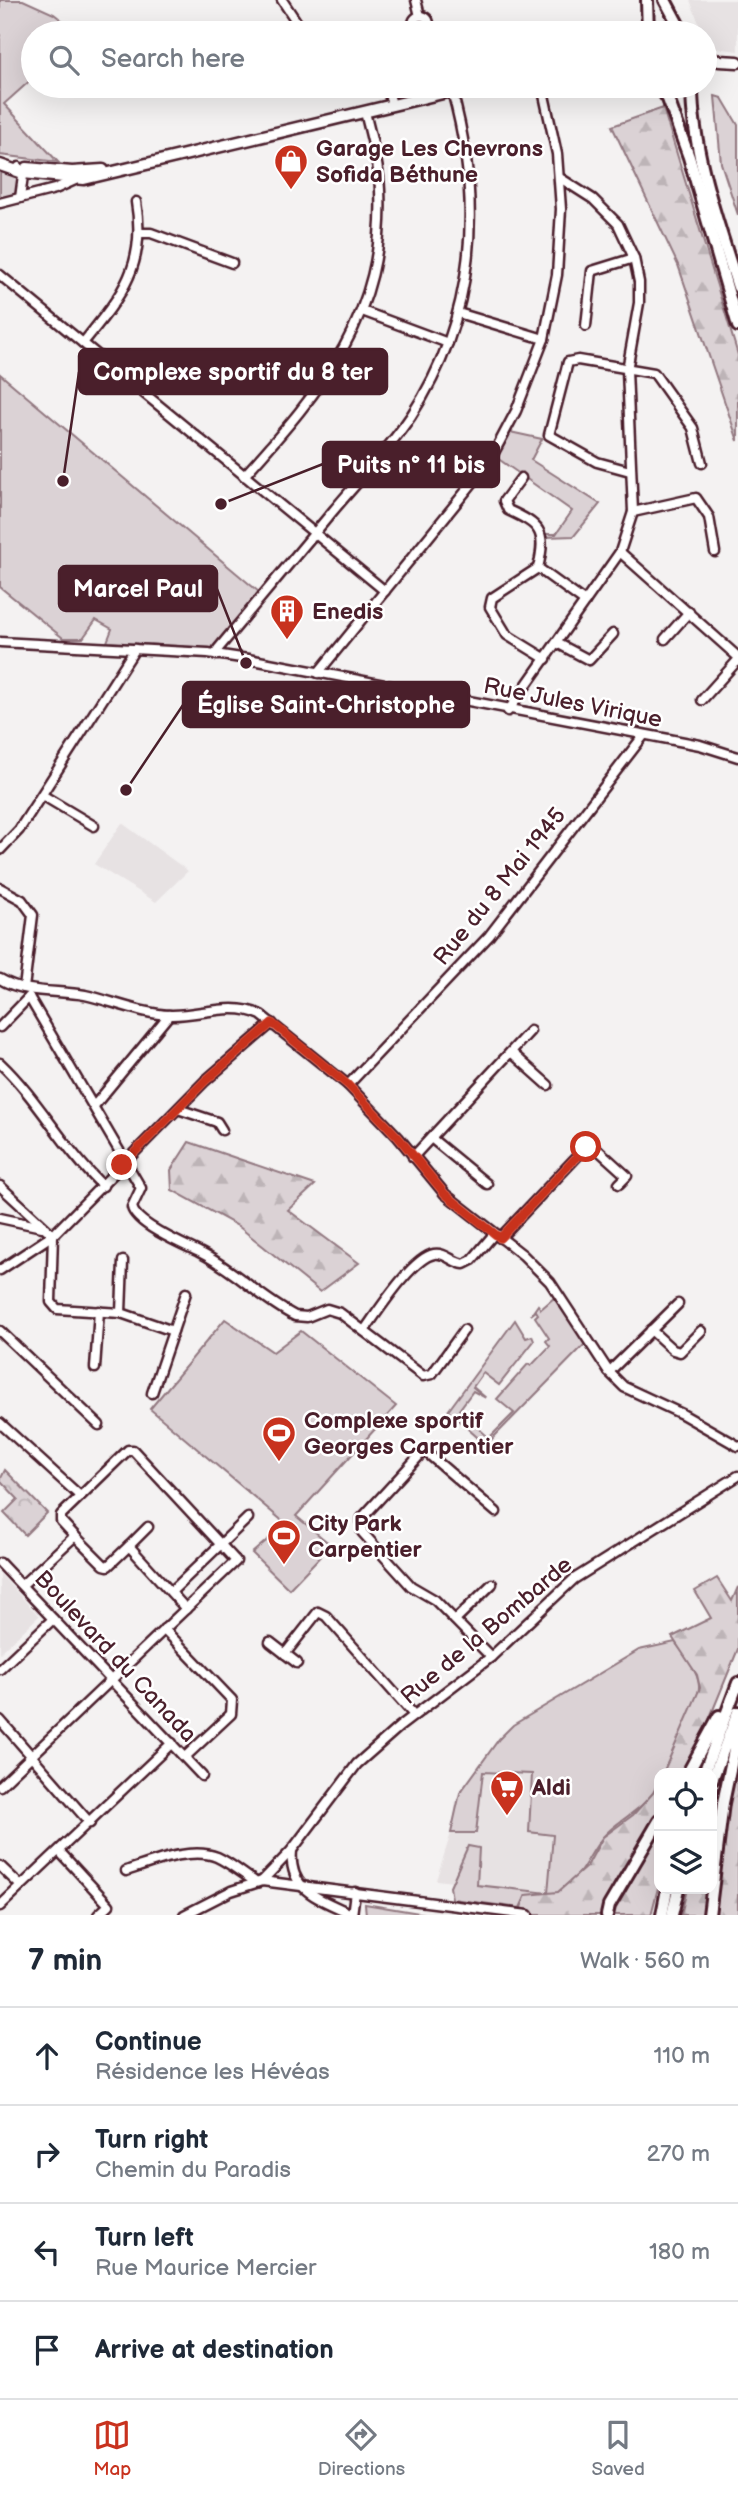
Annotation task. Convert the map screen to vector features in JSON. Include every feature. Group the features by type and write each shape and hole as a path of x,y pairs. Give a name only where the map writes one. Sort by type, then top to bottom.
{"highway":[{"path":"648,0 649,21"},
{"path":"665,0 679,21"},
{"path":"667,98 689,157 738,326"},
{"path":"693,98 703,164 738,287"},
{"path":"691,1768 736,1688"},
{"path":"706,1768 736,1688"},
{"path":"717,1768 738,1712"},
{"path":"710,1914 723,1802 738,1731"},
{"path":"596,1915 608,1910 654,1830"},
{"path":"662,1915 666,1894"},
{"path":"672,1915 677,1894"}],"main road":[{"path":"719,61 738,62"},
{"path":"1,165 75,180 422,98"},
{"path":"21,170 115,172"},
{"path":"75,180 79,175 102,170"}],"street":[{"path":"415,0 420,16 429,21"},
{"path":"286,2 297,21"},
{"path":"415,21 420,16"},
{"path":"390,98 392,105"},
{"path":"217,655 218,649 409,419 448,343 458,313 468,265 472,200 467,155 454,98"},
{"path":"318,673 488,464 516,411 544,339 557,275 560,177 544,98"},
{"path":"244,476 328,376 340,358 362,311 379,247 380,218 379,178 365,112"},
{"path":"20,198 21,170"},
{"path":"509,710 620,552 633,512 627,370 639,303 639,282 634,258 618,224 593,199 560,177"},
{"path":"0,203 55,189 75,180"},
{"path":"83,343 128,285 138,253 136,202"},
{"path":"139,233 151,233 232,263"},
{"path":"586,326 592,271 634,258"},
{"path":"0,275 385,591"},
{"path":"362,311 448,343"},
{"path":"458,313 544,339"},
{"path":"630,471 597,462 549,435 568,362 578,360 654,373 693,428 702,463"},
{"path":"521,478 504,501 508,510 536,524 540,532 542,552 538,568 492,598 490,607 507,635 546,659"},
{"path":"633,512 696,498 709,517 715,552"},
{"path":"620,552 738,658 702,700"},
{"path":"538,568 585,602"},
{"path":"665,639 689,612"},
{"path":"557,643 589,660 613,634"},
{"name":"Rue Jules Virique","path":"0,642 217,655 644,735 738,757"},
{"path":"0,850 19,830 135,649"},
{"name":"Rue du 8 Mai 1945","path":"348,1085 489,936 644,735"},
{"path":"42,795 94,826"},
{"path":"0,888 22,900 33,915 27,991 0,1027"},
{"path":"0,979 27,991 82,995 169,1015 245,1010 272,1023 348,1085 398,1137 445,1194 523,1255 550,1282 609,1372 634,1392 682,1413 738,1446"},
{"path":"27,991 139,1184 142,1191 132,1208 136,1216 170,1238 212,1259 295,1316 303,1318 330,1309 364,1331 416,1372 428,1376 464,1331"},
{"path":"94,1106 169,1015"},
{"path":"0,1270 53,1235 178,1109 272,1023"},
{"path":"413,1157 530,1031"},
{"path":"511,1052 548,1085"},
{"path":"0,1063 26,1088 59,1139 103,1186"},
{"path":"178,1109 217,1122 222,1130"},
{"path":"431,1138 487,1184"},
{"path":"364,1331 396,1289 425,1258 439,1254 464,1264 472,1260 586,1147 596,1148 627,1175 620,1184"},
{"path":"0,1186 53,1235"},
{"path":"0,1218 42,1227"},
{"path":"53,1235 51,1302 57,1309 121,1312 173,1331"},
{"path":"121,1312 124,1261"},
{"path":"152,1393 186,1293"},
{"path":"609,1372 678,1304"},
{"path":"95,1368 99,1311"},
{"path":"0,1331 99,1425"},
{"path":"651,1331 673,1350 680,1352 701,1331"},
{"path":"0,1423 80,1496"},
{"path":"0,1786 236,1561 133,1450 128,1450 61,1515 61,1521 108,1566 148,1527"},
{"path":"491,1657 435,1600 411,1586 362,1532 361,1521 420,1455 426,1452 496,1512"},
{"name":"Rue de la Bombarde","path":"258,1881 292,1850 357,1764 414,1715 491,1657 574,1579 738,1476"},
{"path":"170,1592 248,1518"},
{"path":"22,1585 75,1536"},
{"path":"129,1546 186,1609"},
{"name":"Boulevard du Canada","path":"0,1563 202,1776"},
{"path":"455,1620 492,1584"},
{"path":"285,1654 318,1612 326,1616 414,1715"},
{"path":"0,1669 53,1619"},
{"path":"164,1629 232,1700 234,1707 231,1714 185,1757"},
{"path":"270,1642 297,1664"},
{"path":"0,1720 90,1823"},
{"path":"0,1906 172,1743"},
{"path":"292,1850 291,1872 299,1885 352,1915 355,1892"},
{"path":"59,1851 109,1905 98,1915"},
{"path":"126,1871 162,1860 199,1854 216,1857 258,1881 528,1915"},
{"path":"0,1866 21,1886"},
{"path":"184,1915 258,1881"}],"shaded area":[{"path":"690,0 738,0 738,51 717,48 717,21 698,21"},
{"path":"122,823 188,871 156,902 94,864"},
{"path":"0,1574 39,1616 0,1653"},
{"path":"572,1692 548,1893 436,1880 453,1827 456,1800 524,1718"}],"green space":[{"path":"0,0 23,0 54,14 63,21 21,21 21,89 4,104 58,162 0,155"},
{"path":"717,97 722,98 738,125 738,215 721,163"},
{"path":"663,108 738,355 738,441 678,265 612,126"},
{"path":"0,171 18,175 18,197 0,199"},
{"path":"0,374 259,592 212,648 107,642 112,629 96,620 83,638 63,638 0,587"},
{"path":"510,432 542,439 531,460 600,504 574,536 546,537 546,534 556,534 572,511 497,458"},
{"path":"189,1142 315,1185 288,1210 359,1263 320,1292 238,1226 172,1190 171,1170"},
{"path":"555,1297 585,1344 486,1445 448,1411 515,1320 526,1338 532,1336 534,1341 499,1385 483,1373 473,1387 486,1398 473,1391 459,1410 489,1438 514,1413 497,1399 528,1364 531,1366 550,1346 546,1341 549,1338 535,1317 538,1314 536,1311 531,1315 538,1305 541,1309"},
{"name":"Complexe sportif Georges Carpentier","path":"225,1319 273,1352 301,1331 396,1406 296,1516 331,1545 289,1589 252,1553 286,1524 150,1409"},
{"path":"5,1470 47,1513 25,1535 4,1513 18,1499 0,1480"},
{"path":"717,1578 732,1601 738,1587 738,1649 704,1732 684,1768 665,1768 700,1688 697,1675 672,1637 711,1618 695,1591"},
{"path":"675,1642 696,1674 699,1686 690,1715 665,1768 654,1768 653,1794 603,1837 579,1874 559,1892 547,1895 526,1895 520,1908 452,1899 450,1887 468,1846 479,1848 477,1885 548,1893 553,1835 529,1832 532,1774 483,1772 476,1833 451,1833 460,1793 499,1739 513,1725 639,1650"},
{"path":"738,1743 738,1915 681,1915 686,1894 717,1894 717,1792"},
{"path":"654,1792 654,1894 656,1894 651,1915 518,1915 526,1895 558,1892 587,1866 603,1837 633,1815"},
{"path":"365,1904 431,1915 366,1915"}],"place":[{"name":"Garage Les Chevrons Sofida Béthune","path":"291,191"},
{"name":"Complexe sportif du 8 ter","path":"63,481"},
{"name":"Puits n° 11 bis","path":"221,504"},
{"name":"Enedis","path":"287,641"},
{"name":"Marcel Paul","path":"246,663"},
{"name":"Église Saint-Christophe","path":"126,790"},
{"name":"Complexe sportif Georges Carpentier","path":"279,1463"},
{"name":"City Park Carpentier","path":"284,1566"},
{"name":"Aldi","path":"507,1817"}],"route":[{"path":"122,1165 205,1081 272,1023 348,1085 398,1137 429,1178 500,1238 579,1151 586,1147"}]}
